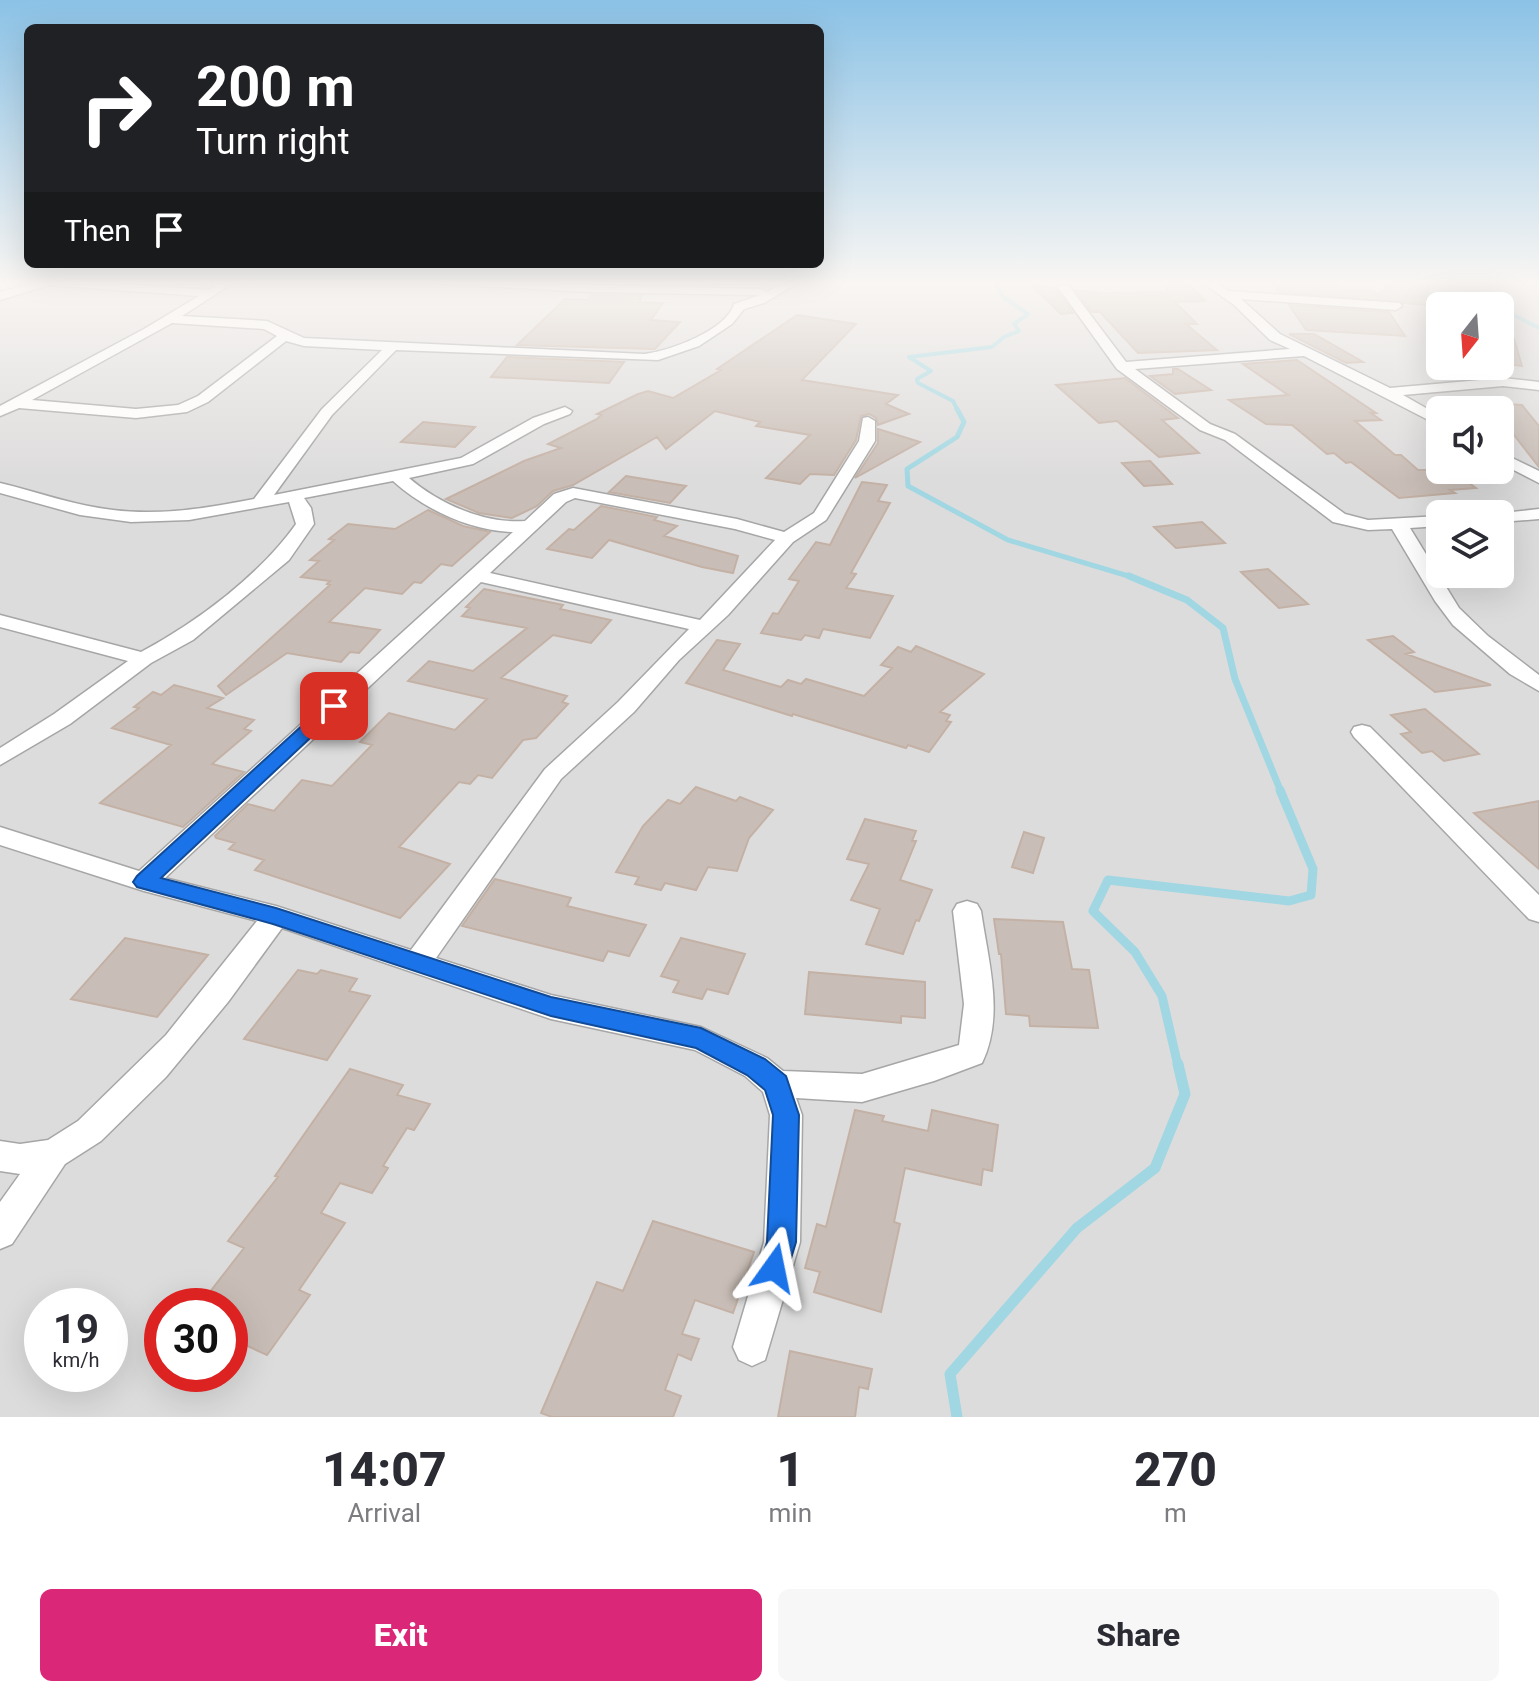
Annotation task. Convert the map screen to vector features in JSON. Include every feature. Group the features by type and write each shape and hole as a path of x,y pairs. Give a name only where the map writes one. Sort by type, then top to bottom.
{"street":[{"path":"0,412 118,347"},
{"path":"16,403 120,412 181,410 197,403 269,347"},
{"path":"260,502 327,412 392,347"},
{"path":"420,347 658,357 685,347"},
{"path":"1108,347 1122,366 1205,427 1230,437 1339,518 1368,525 1426,521"},
{"path":"1295,347 1426,414"},
{"path":"1122,366 1305,352"},
{"path":"1388,392 1503,382 1539,386"},
{"path":"0,488 68,509 132,517 260,502 366,481 399,478 467,461 491,451 530,422 565,411"},
{"path":"417,963 553,774 626,707 787,538 820,516 867,441 868,421"},
{"path":"1514,465 1539,478"},
{"path":"399,478 412,491 507,536"},
{"path":"144,882 476,575 507,536 533,525 560,498 573,493 737,524 787,538"},
{"path":"0,758 62,719 144,659 186,636 283,556 305,524 302,508 294,497"},
{"path":"1514,516 1539,514"},
{"path":"1396,522 1411,538 1453,614 1539,685"},
{"path":"476,575 705,627"},
{"path":"0,621 144,659"},
{"path":"1362,732 1539,912"},
{"path":"0,836 144,882 276,916 551,1007 701,1039 756,1067 776,1084 786,1115 782,1242 752,1347"},
{"path":"776,1084 862,1088 971,1054 978,1040 980,1019 967,911"},
{"path":"0,1156 13,1160 53,1154 81,1139 134,1091 222,992 276,916"},
{"path":"0,1232 53,1154"}],"shaded area":[{"path":"0,347 1426,347 1426,380 1514,380 1514,347 1539,347 1539,1417 0,1417"}],"building":[{"path":"590,347 657,347 655,349"},
{"path":"749,347 834,347 802,380 898,395 886,404 909,414 878,425 876,418 869,414 861,416 856,440 834,475 810,474 800,484 766,478 810,435 756,426 760,422 715,411 666,449 657,437 573,485 553,491 537,506 512,518 479,513 446,499 524,461 561,448 548,444 597,419 601,415 597,414 638,394 648,391 673,398 721,370 717,369"},
{"path":"1133,347 1214,347 1217,350 1138,353"},
{"path":"1315,347 1337,347 1363,362 1346,363"},
{"path":"1514,347 1516,347 1522,366 1514,365"},
{"path":"507,357 624,362 609,383 491,377"},
{"path":"1297,360 1376,413 1371,413 1381,420 1355,421 1395,455 1401,455 1418,470 1426,470 1426,484 1470,484 1476,488 1399,498 1351,462 1346,463 1334,453 1327,454 1292,425 1266,424 1229,400 1288,395 1243,364"},
{"path":"1173,369 1178,369 1211,390 1175,394 1150,376 1173,374"},
{"path":"1125,378 1178,418 1162,420 1199,453 1159,457 1117,421 1099,423 1056,385"},
{"path":"1514,405 1522,405 1539,426 1539,467 1514,435"},
{"path":"423,422 475,427 455,447 401,442"},
{"path":"878,429 920,442 855,478 878,443"},
{"path":"1150,461 1172,484 1144,486 1122,463"},
{"path":"626,476 686,486 670,503 609,492"},
{"path":"862,482 887,485 878,501 890,503 851,573 856,574 846,588 893,596 870,638 823,629 819,638 805,635 801,640 761,633 773,613 778,614 799,581 789,579 816,542 830,545"},
{"path":"601,506 657,517 654,520 677,526 664,536 738,556 733,573 609,540 592,558 547,549"},
{"path":"428,510 463,526 490,532 452,566 441,564 421,583 414,582 402,594 365,588 329,622 380,630 359,653 350,652 341,662 287,653 226,695 218,686 330,585 327,584 330,581 301,577 319,561 310,560 334,540 329,539 348,524 395,529"},
{"path":"1202,522 1225,543 1176,548 1154,527"},
{"path":"1268,569 1308,604 1279,608 1241,572"},
{"path":"484,589 563,605 560,609 611,620 591,643 553,635 501,678 567,696 562,702 568,704 536,738 523,740 492,778 478,775 470,784 459,782 399,847 450,864 400,918 255,870 264,860 229,849 235,843 216,838 248,804 274,811 302,780 332,786 372,745 360,742 389,713 455,730 487,699 408,681 429,661 473,671 527,628 462,616 470,608 466,607"},
{"path":"1393,636 1414,652 1406,654 1491,685 1435,692 1368,640"},
{"path":"717,640 740,644 723,670 781,687 788,680 801,684 806,679 864,696 892,668 881,665 898,647 911,652 916,646 984,674 940,712 950,715 946,721 951,722 929,752 792,716 686,683"},
{"path":"174,685 223,698 207,708 254,720 244,729 251,731 212,764 244,772 183,827 100,803 171,745 112,728 139,708 134,707 153,692 161,695"},
{"path":"1425,709 1479,754 1444,761 1432,751 1422,753 1401,734 1411,732 1391,715"},
{"path":"696,787 736,801 740,797 773,810 749,838 737,871 708,867 696,890 665,883 661,890 635,884 639,877 616,872 643,826 668,800 680,804"},
{"path":"1539,801 1539,869 1474,813"},
{"path":"865,819 916,831 912,841 916,841 900,880 932,890 903,954 866,944 880,909 851,900 869,864 847,859"},
{"path":"1024,832 1044,838 1033,873 1012,867"},
{"path":"495,879 571,898 567,906 646,925 629,956 608,951 603,961 462,926"},
{"path":"994,919 1063,922 1072,969 1089,970 1098,1028 1030,1026 1029,1016 1006,1014 1001,954"},
{"path":"125,938 208,955 157,1017 71,999"},
{"path":"681,938 745,954 728,994 707,989 702,999 673,992 679,981 661,976"},
{"path":"298,970 317,974 321,970 357,979 349,991 370,996 327,1060 244,1039"},
{"path":"809,972 925,982 925,1018 901,1016 901,1023 805,1014"},
{"path":"350,1069 403,1085 397,1095 430,1104 414,1130 407,1128 383,1166 388,1168 372,1193 340,1183 321,1213 345,1223 299,1290 310,1295 267,1355 248,1346 248,1288 213,1288 244,1248 228,1241 278,1177 275,1176"},
{"path":"855,1110 884,1116 882,1121 928,1131 932,1110 998,1125 992,1171 983,1169 981,1185 905,1168 894,1222 900,1224 881,1312 814,1292 820,1272 805,1268 817,1224 826,1227"},
{"path":"653,1221 754,1252 733,1313 695,1300 682,1334 699,1339 691,1360 678,1354 665,1390 681,1396 673,1417 552,1417 541,1413 597,1282 623,1291"},
{"path":"790,1351 872,1369 868,1389 859,1387 855,1417 778,1417"}],"waterway":[{"path":"957,409 953,401 918,383 917,379 931,371 909,357 991,347"},
{"path":"957,409 964,422 957,437 907,469 908,486 1008,540 1131,577"},
{"path":"1131,577 1135,578"},
{"path":"1131,577 1187,600 1223,628 1235,679 1281,792"},
{"path":"1178,1066 1162,996 1135,952 1093,911 1108,880 1289,901 1311,895 1313,869 1280,790"},
{"path":"957,1417 950,1374 1077,1228 1155,1168 1185,1094 1178,1064"}],"route":[{"path":"334,706 144,882 276,916 551,1007 701,1039 756,1067 776,1084 786,1115 782,1242 774,1268"}]}
